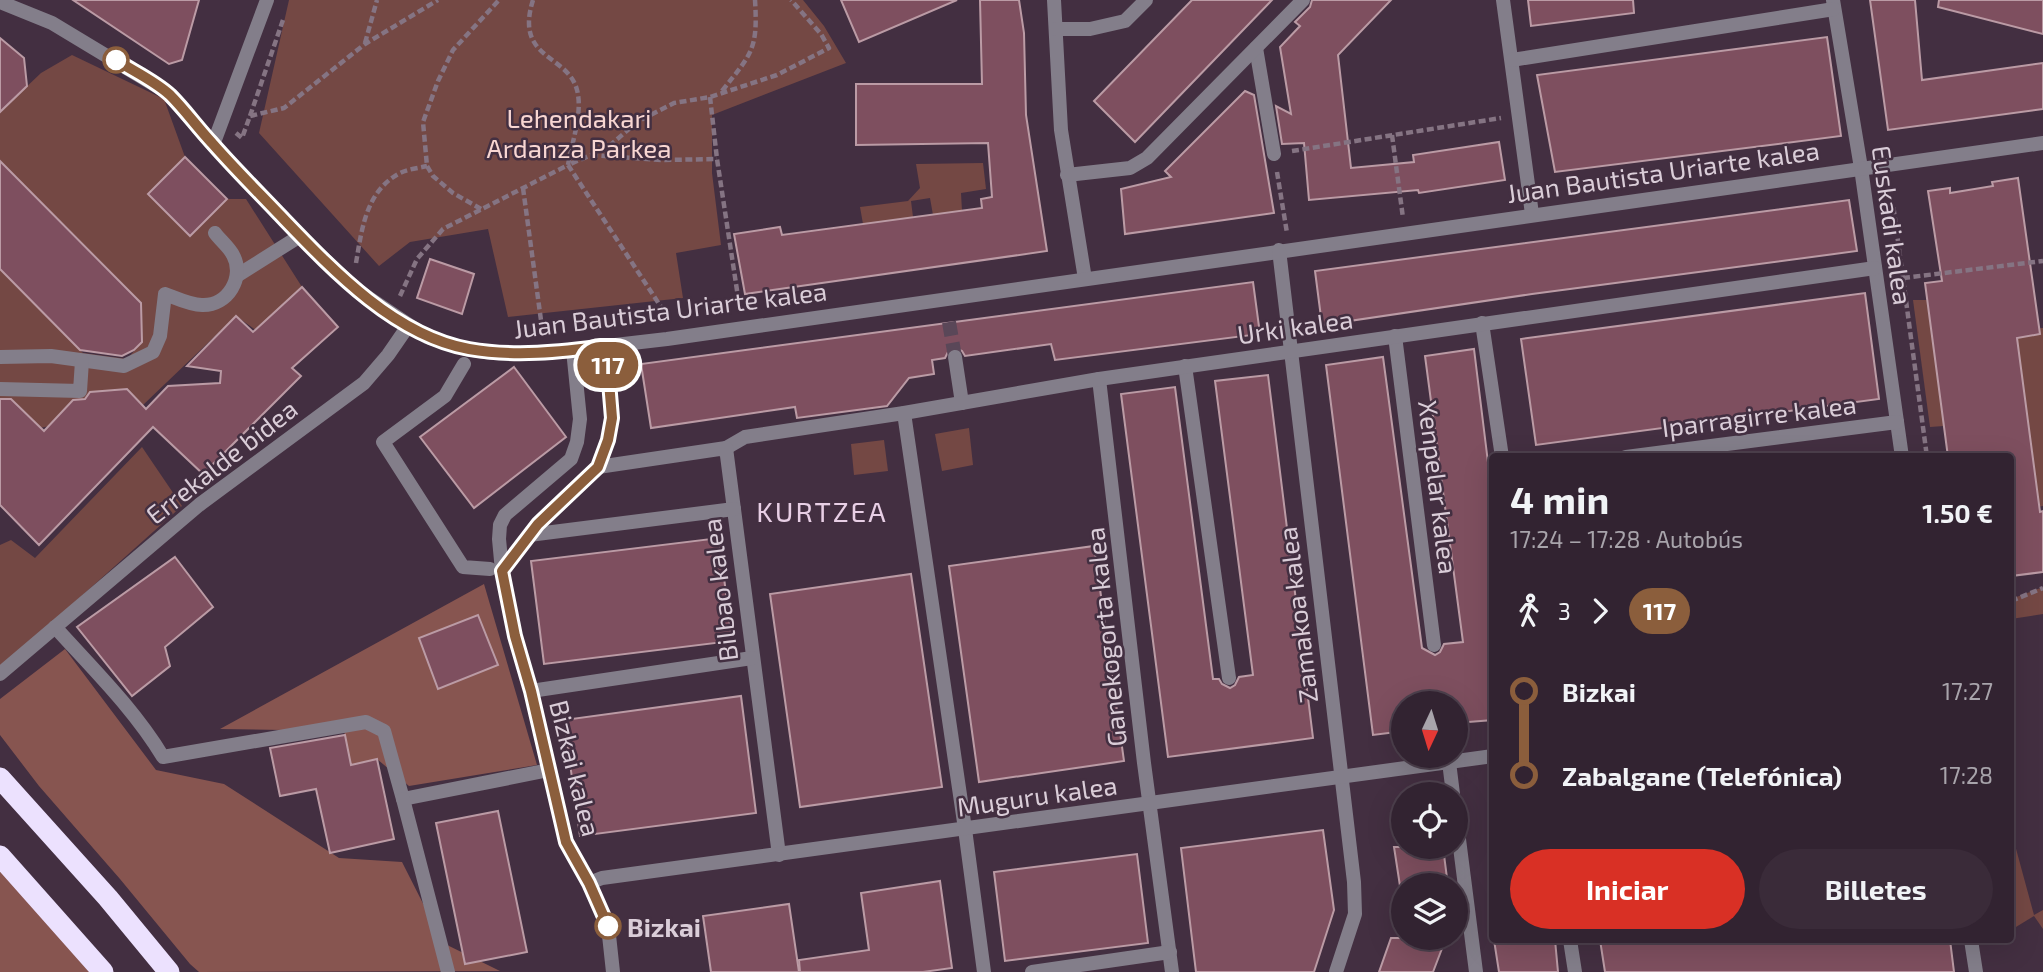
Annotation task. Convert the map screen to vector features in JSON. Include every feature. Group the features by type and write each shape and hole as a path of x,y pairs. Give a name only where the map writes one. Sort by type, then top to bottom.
{"highway":[{"path":"0,778 108,898 169,972"},
{"path":"0,856 103,972"}],"street":[{"path":"213,145 267,0"},
{"path":"1054,0 1061,130 1085,279"},
{"path":"1056,29 1090,29 1125,21 1146,0"},
{"path":"1067,175 1130,168 1147,158 1303,0"},
{"path":"1503,0 1532,215"},
{"name":"Juan Bautista Uriarte kalea","path":"0,2 52,23 168,93 213,145 300,236 357,290 427,337 466,349 492,352 546,353 667,339 2043,143"},
{"path":"1512,60 1833,5"},
{"name":"Euskadi kalea","path":"1833,5 1861,168 1901,453"},
{"path":"1256,48 1274,154"},
{"path":"0,357 51,356 124,366 153,352 160,337 165,294 201,306 218,303 230,293 237,275 233,255 215,233"},
{"path":"237,275 300,236"},
{"name":"Zamakoa kalea","path":"1284,249 1290,351 1354,882 1355,914 1336,972"},
{"name":"Urki kalea","path":"726,448 745,437 1099,379 1875,268"},
{"path":"1482,323 1501,453"},
{"name":"Errekalde bidea","path":"0,674 199,505 364,383 408,326"},
{"name":"Xenpelar kalea","path":"1395,336 1434,645"},
{"path":"464,364 445,396 383,442 463,567 496,570 598,467 608,440 612,418 606,346"},
{"name":"Bizkai kalea","path":"573,350 580,419 577,442 571,459 505,515 500,525 496,570 531,691 566,842 589,883 608,926 613,972"},
{"path":"955,357 962,403"},
{"path":"0,389 80,391 82,360"},
{"path":"1185,366 1229,678"},
{"name":"Ganekogorta kalea","path":"1099,379 1149,804 1172,972"},
{"path":"904,413 984,972"},
{"name":"Iparragirre kalea","path":"1657,453 1897,422"},
{"path":"598,467 726,448"},
{"name":"Bilbao kalea","path":"726,448 779,855"},
{"path":"529,535 734,509"},
{"path":"55,627 120,698 149,734 163,757 366,722 384,731 448,972"},
{"path":"531,691 752,658"},
{"name":"Muguru kalea","path":"1468,759 1489,757"},
{"name":"Muguru kalea","path":"589,883 603,878 1408,768"},
{"path":"403,799 549,770"},
{"path":"1462,859 1476,972"},
{"path":"1570,943 1575,972"},
{"path":"1971,943 1976,972"},
{"path":"1042,971 1170,952"}],"path":[{"path":"365,44 377,0"},
{"path":"250,116 284,108 365,44 438,0"},
{"path":"482,209 453,193 433,176 427,166 423,122 453,50 499,0"},
{"path":"533,0 528,14 530,30 537,48 565,71 577,86 579,101 568,165 663,310 667,339"},
{"path":"722,92 751,53 757,30 755,0"},
{"path":"399,298 417,258 443,229 607,148 637,122 674,103 710,97 777,75 829,48 821,34 791,0"},
{"path":"221,122 242,138 286,13"},
{"path":"710,97 738,297"},
{"path":"1284,249 1274,154 1519,116"},
{"path":"1392,135 1405,233"},
{"path":"591,155 662,160 717,159"},
{"path":"364,271 356,264 364,222 373,195 400,173 427,166"},
{"path":"523,188 546,353"},
{"path":"1867,208 1893,204 1926,453"},
{"path":"1903,278 2043,261"},
{"path":"390,292 410,304"},
{"path":"2014,600 2043,588"}],"green space":[{"name":"Lehendakari Ardanza Parkea","path":"289,0 803,0 824,26 846,63 712,115 712,173 721,245 676,253 683,298 508,317 488,229 410,242 379,266 259,133"},
{"path":"72,55 164,99 185,157 148,194 190,236 227,199 246,199 302,287 257,331 236,316 143,405 0,437 0,269 83,353 127,359 142,342 141,303 0,161 0,112 41,73"},
{"path":"983,163 986,189 961,193 962,211 933,215 930,198 911,201 913,217 863,224 860,207 908,201 920,188 916,164"},
{"path":"1913,300 1927,300 1944,426 1930,427"},
{"path":"2043,328 2043,506 2021,509 1999,330"},
{"path":"969,428 973,465 942,471 935,434"},
{"path":"884,440 888,471 854,475 851,444"},
{"path":"142,447 182,506 0,669 0,545 11,540 35,558"},
{"path":"2043,587 2043,614 2014,619 2014,598"},
{"path":"2014,841 2034,915 2043,910 2043,929 2034,916 2014,928"}],"shaded area":[{"path":"484,584 537,765 409,786 377,759 351,765 344,731 220,729"},
{"path":"65,649 156,770 224,784 339,858 402,862 443,943 500,971 199,972 39,786 0,735 0,699"},
{"path":"0,859 101,972 0,972"}],"building":[{"path":"73,0 199,0 182,60 169,64"},
{"path":"841,0 957,0 859,42"},
{"path":"980,0 1019,0 1024,33 1026,115 1047,251 745,294 734,234 780,227 782,235 982,208 981,199 992,197 988,143 856,145 856,84 982,84"},
{"path":"1192,0 1272,0 1135,142 1094,101"},
{"path":"1312,0 1391,0 1338,55 1351,168 1414,162 1413,155 1499,142 1505,180 1419,193 1418,190 1309,200 1304,143 1282,144 1276,106 1291,114 1280,47 1300,26 1295,22 1310,7"},
{"path":"1528,0 1633,0 1634,13 1531,26"},
{"path":"1870,0 1915,0 1922,80 2043,63 2043,109 1888,130"},
{"path":"1939,0 2043,0 2043,34 1938,7"},
{"path":"1827,37 1841,136 1555,172 1537,75"},
{"path":"0,38 24,58 27,86 0,112"},
{"path":"1245,91 1254,95 1274,213 1125,234 1121,189 1171,177 1165,171"},
{"path":"185,157 227,199 190,236 148,194"},
{"path":"0,161 141,303 142,342 134,350 122,356 80,350 0,269"},
{"path":"2018,178 2040,334 2017,338 2040,512 2043,511 2043,572 2014,576 2014,453 1947,453 1925,283 1942,281 1928,191 1950,188 1950,193 1993,186 1992,182"},
{"path":"1849,200 1857,251 1322,325 1315,271"},
{"path":"430,259 474,274 462,314 417,298"},
{"path":"1253,282 1260,334 1055,360 1051,344 965,356 954,347 945,358 932,360 934,374 909,378 887,406 797,418 795,407 651,428 641,364"},
{"path":"302,287 338,327 292,368 301,376 203,474 153,427 39,545 0,505 0,399 11,399 44,431 73,400 85,399 90,392 127,389 146,409 168,386 220,383 221,371 187,366 236,316 253,332"},
{"path":"1865,293 1879,399 1536,445 1521,339"},
{"path":"1474,349 1489,471 1489,720 1468,722 1468,691 1391,691 1391,733 1373,735 1326,365 1383,357 1422,648 1435,655 1444,644 1463,642 1425,356"},
{"path":"514,367 566,437 474,508 420,437"},
{"path":"1268,375 1313,738 1168,757 1121,394 1175,387 1213,679 1219,679 1230,688 1239,677 1253,675 1215,381"},
{"path":"719,538 732,641 544,664 531,561"},
{"path":"1094,546 1124,761 979,782 949,566"},
{"path":"175,557 213,607 165,647 170,666 132,696 77,627"},
{"path":"911,574 942,787 800,807 770,594"},
{"path":"478,615 498,665 438,689 419,638"},
{"path":"741,696 756,813 580,836 564,720"},
{"path":"345,735 351,765 377,759 394,839 330,853 316,789 280,796 270,748"},
{"path":"498,811 527,952 465,964 436,823"},
{"path":"1323,830 1334,910 1314,972 1196,972 1181,848"},
{"path":"1137,854 1148,943 1005,961 994,872"},
{"path":"1396,859 1445,859 1446,873 1398,873"},
{"path":"940,881 952,968 923,972 800,972 799,960 869,950 861,893"},
{"path":"789,904 799,972 711,972 703,916"},
{"path":"1391,938 1391,950 1441,950 1433,972 1379,972"},
{"path":"1494,943 1555,943 1558,972 1499,972"},
{"path":"1600,943 1950,943 1954,972 1605,972"}],"tunnel":[{"path":"949,322 955,357"}],"bus line":[{"name":"117","path":"116,60 168,93 213,145 300,236 357,290 408,326 427,337 466,349 492,352 546,353 606,346 612,418 608,440 598,467 538,524 502,571 515,636 531,691 566,842 589,883 608,926"}],"place":[{"name":"Bizkai","path":"608,926"}],"district":[{"name":"KURTZEA","path":"822,511"}]}
